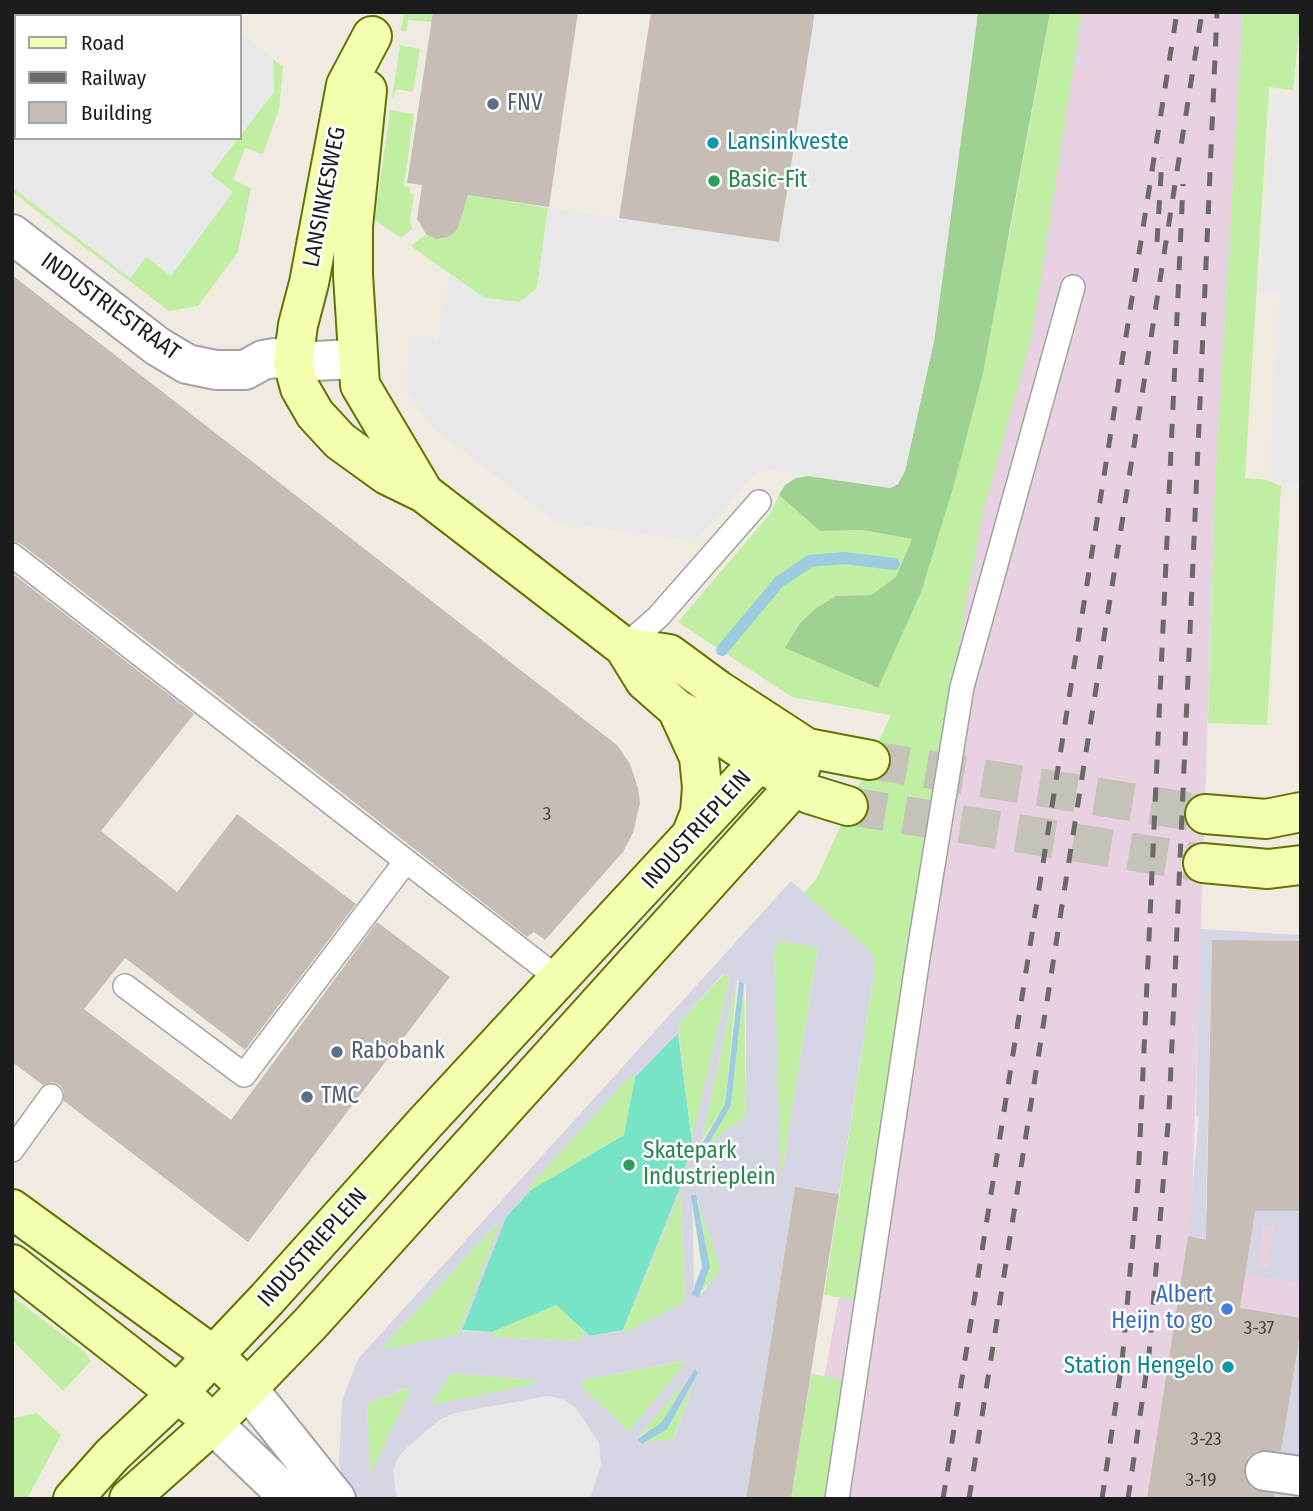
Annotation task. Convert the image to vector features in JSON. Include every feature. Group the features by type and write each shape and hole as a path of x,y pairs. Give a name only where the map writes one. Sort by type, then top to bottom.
{"main road":[{"name":"LANSINKESWEG","path":"357,359 353,226 374,24"},
{"name":"LANSINKESWEG","path":"293,362 346,85 374,24"},
{"path":"357,359 360,385 424,493"},
{"path":"293,362 300,388 315,414 340,441 387,475 424,493 624,647 645,681 677,709 795,786 827,802 848,806"},
{"path":"624,647 668,654 807,748 870,760"},
{"path":"677,709 699,757 702,787 700,813 690,838"},
{"name":"INDUSTRIEPLEIN","path":"76,1496 112,1454 214,1356 759,762 807,748"},
{"name":"INDUSTRIEPLEIN","path":"129,1499 248,1389 795,786 807,748"},
{"path":"1205,814 1266,819 1301,812"},
{"path":"1203,863 1268,869 1301,865"},
{"path":"12,1209 214,1356 248,1389"},
{"path":"12,1264 179,1392 213,1424"}],"street":[{"name":"INDUSTRIESTRAAT","path":"12,234 157,346 187,364 216,370 245,370 263,360 275,358 293,362 357,359"},
{"path":"248,1389 336,1499"},
{"path":"213,1424 291,1499"}],"lane":[{"path":"837,1499 919,951 962,687 1073,287"},
{"path":"624,647 658,617 759,502"},
{"path":"12,555 560,980"},
{"path":"125,986 244,1075 406,861"},
{"path":"12,1150 51,1096"}],"shaded area":[{"path":"12,12 218,14 14,14 14,140 236,140 210,174 233,192 171,276 146,257 130,278 12,187"},
{"path":"815,12 978,12 934,341 905,471 898,484 890,488 760,468 695,541 556,522 432,427 404,386 412,335 438,341 450,274 485,298 520,302 537,288 548,208 779,242"},
{"path":"1064,12 1243,12 1215,487 1192,1207 1301,1226 1301,1464 1296,1499 802,1499 966,603"},
{"path":"242,34 273,59 274,91 242,133"},
{"path":"1273,94 1301,98 1301,485 1269,481 1280,292 1260,291"},
{"path":"791,881 869,950 874,958 875,968 839,1194 795,1187 746,1499 590,1499 601,1464 599,1443 576,1408 563,1399 547,1396 455,1413 441,1419 398,1458 393,1471 397,1499 359,1499 343,1480 339,1462 342,1401 358,1359","holes":["781,941 818,947 781,1179 774,949","723,974 730,977 692,1139 678,1024","737,980 746,985 746,1116 710,1143 701,1142","678,1033 692,1142 680,1188 623,1330 590,1336 583,1330 582,1341 492,1337 492,1332 462,1331 506,1217 531,1190 528,1187 632,1074 635,1077","681,1192 685,1302 624,1333 623,1330","692,1195 696,1196 720,1269 699,1297 702,1267 694,1286","501,1219 458,1335 384,1349 383,1347","687,1360 629,1432 584,1389 582,1380","695,1370 698,1373 667,1429 694,1384 674,1439 642,1443 637,1438 686,1380 662,1423","452,1373 534,1380 535,1384 430,1405","406,1388 410,1391 370,1475 367,1404"]},
{"path":"1200,929 1301,935 1301,941 1212,941 1206,1209 1301,1211 1301,1283 1245,1274 1249,1245 1188,1236 1199,1117 1196,1116","holes":["1263,1226 1274,1227 1267,1268 1257,1267"]},
{"path":"1301,1327 1301,1499 1274,1499 1274,1492 1262,1490 1280,1456"},
{"path":"541,1396 563,1399 576,1408 593,1430 601,1450 601,1464 590,1499 397,1499 393,1471 398,1458 441,1419 455,1413"}],"green space":[{"path":"404,12 433,12 432,22 408,20 406,32 401,31"},
{"path":"978,12 1050,12 983,373 953,488 921,592 878,688 785,648 800,623 816,608 836,596 871,595 896,577 912,539 863,530 820,531 779,495 785,485 796,478 808,476 890,488 898,484 905,471 934,341"},
{"path":"1050,12 1082,12 1032,336 983,512 966,603 857,1300 824,1295 875,968 869,950 804,893 817,878 891,715 792,697 678,622 770,514 779,495 820,531 863,530 912,539 896,577 871,595 836,596 816,608 800,623 786,648 878,688 1009,238"},
{"path":"1243,12 1301,12 1293,90 1269,87 1245,478 1267,480 1281,486 1267,725 1208,723 1215,487"},
{"path":"400,45 420,49 413,92 397,89 392,99"},
{"path":"273,59 283,67 279,109 263,154 245,148 233,180 251,188 238,252 198,306 169,311 12,192 12,187 130,278 146,257 233,192 210,175 237,140 242,140 242,134 274,92"},
{"path":"390,110 414,114 404,186 410,187 410,193 414,195 410,221 412,229 401,238 375,220"},
{"path":"465,194 548,208 537,288 520,302 484,298 411,246 426,234 442,239 457,230"},
{"path":"780,941 818,946 781,1180 774,949"},
{"path":"724,974 730,977 692,1142 678,1024"},
{"path":"737,980 725,1104 701,1142"},
{"path":"744,984 746,1116 710,1143 709,1138 731,1105"},
{"name":"Skatepark Industrieplein","path":"678,1033 692,1142 680,1188 623,1330 590,1336 556,1305 492,1332 461,1330 506,1217 531,1190 624,1135 635,1077"},
{"path":"632,1073 635,1077 624,1135 531,1190 528,1187"},
{"path":"681,1190 685,1303 624,1334 623,1330"},
{"path":"698,1203 721,1269 701,1292 710,1267"},
{"path":"503,1217 458,1335 384,1350 383,1347"},
{"path":"12,1296 85,1352 91,1361 63,1391 12,1340"},
{"path":"556,1305 583,1330 582,1341 491,1337 492,1332"},
{"path":"688,1360 629,1432 584,1389 582,1380"},
{"path":"452,1373 534,1380 535,1385 430,1405"},
{"path":"811,1374 843,1380 825,1499 791,1499"},
{"path":"689,1375 662,1423 639,1436"},
{"path":"696,1379 673,1440 642,1444 667,1428"},
{"path":"407,1388 411,1390 370,1475 367,1404"},
{"path":"37,1413 61,1435 27,1499 12,1499 12,1418"}],"water":[{"path":"739,981 744,984 731,1105 709,1143 703,1142 725,1104"},
{"path":"691,1195 696,1195 710,1267 699,1297 692,1295 702,1267"},
{"path":"695,1369 698,1373 667,1429 642,1444 637,1439 662,1422"}],"building":[{"path":"433,12 578,12 549,207 468,195 457,230 448,237 436,239 426,234 417,219 422,185 407,183"},
{"name":"Lansinkveste","path":"651,12 815,12 779,242 619,218"},
{"path":"12,275 617,745 630,764 638,788 640,803 633,833 623,852 545,940 534,932 527,937 21,544 12,541"},
{"path":"12,573 194,714 101,831 177,892 237,814 356,904 245,1050 125,958 84,1009 231,1120 377,922 450,977 248,1242 64,1101 64,1091 60,1085 52,1082 43,1085 12,1062"},
{"path":"1212,940 1301,941 1301,1211 1255,1211 1240,1308 1301,1318 1301,1327 1281,1451 1256,1451 1248,1457 1244,1467 1245,1479 1251,1488 1274,1494 1274,1499 1147,1499 1188,1236 1206,1240"},
{"path":"795,1187 839,1194 791,1499 746,1499"}],"waterway":[{"path":"722,650 779,582 810,561 844,558 894,564"}],"tunnel":[{"path":"870,760 1205,814"},
{"path":"848,806 1203,863"}],"railway":[{"path":"943,1499 1177,12"},
{"path":"969,1499 1202,12"},
{"path":"1128,1499 1149,1354 1169,1112 1217,12"},
{"path":"1157,242 1162,158"},
{"path":"1102,1499 1122,1362 1138,1183 1183,184"}],"place":[{"name":"FNV","path":"493,104"},
{"name":"Lansinkveste","path":"713,143"},
{"name":"Basic-Fit","path":"714,181"},
{"name":"Rabobank","path":"337,1052"},
{"name":"TMC","path":"307,1097"},
{"name":"Skatepark Industrieplein","path":"629,1165"},
{"name":"Albert Heijn to go","path":"1227,1309"},
{"name":"Station Hengelo","path":"1228,1367"}]}
